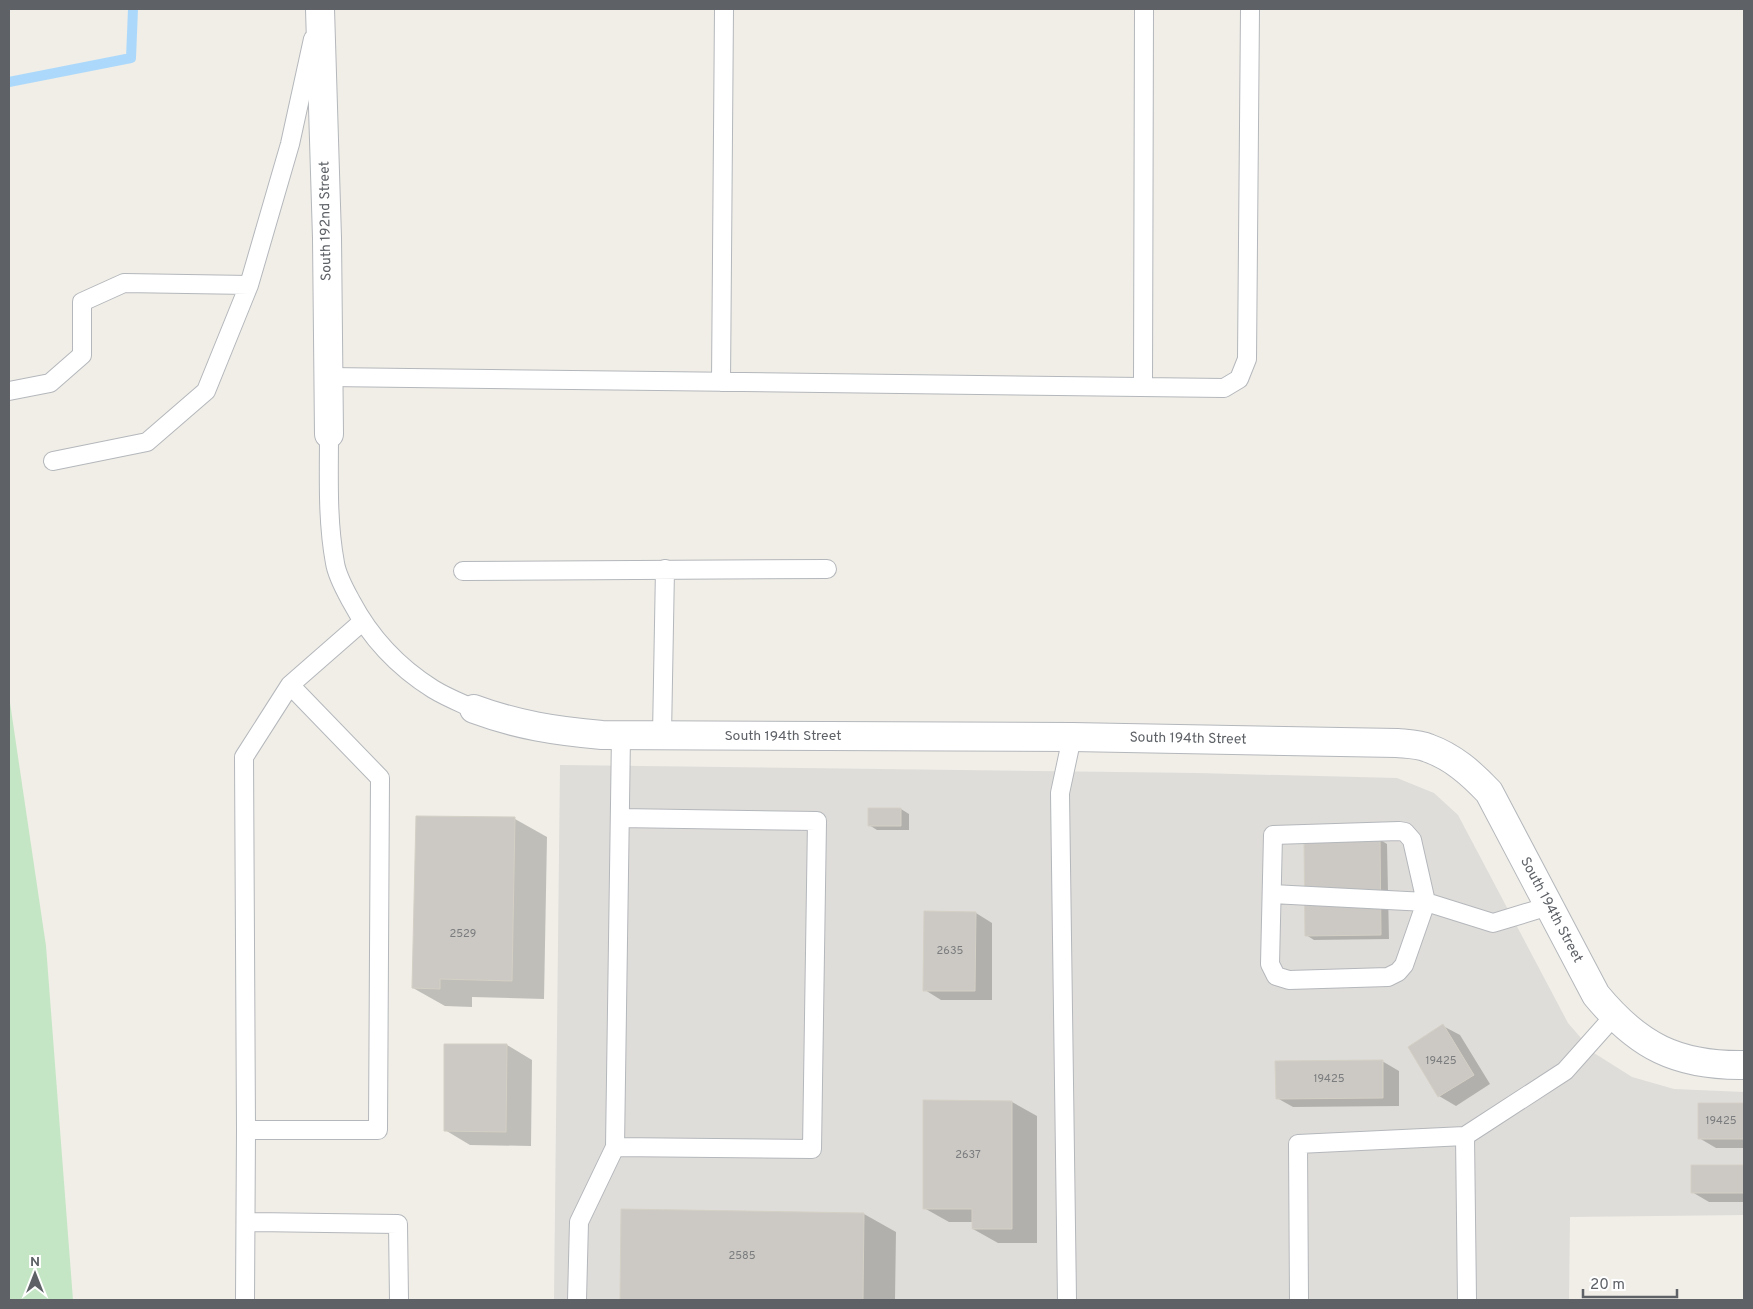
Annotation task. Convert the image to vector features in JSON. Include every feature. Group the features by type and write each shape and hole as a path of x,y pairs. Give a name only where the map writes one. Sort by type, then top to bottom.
{"street":[{"name":"South 192nd Street","path":"319,9 329,434"},
{"name":"South 194th Street","path":"474,709 505,720 566,732 621,735 1072,737 1397,742 1427,747 1458,763 1471,773 1489,792 1596,994 1614,1016 1648,1044 1676,1056 1698,1062 1744,1065"}],"lane":[{"path":"53,461 147,442 206,391 249,284 290,144 319,9"},
{"path":"721,382 724,9"},
{"path":"1143,386 1144,9"},
{"path":"329,377 1224,388 1239,379 1247,359 1250,9"},
{"path":"9,392 50,383 82,355 82,302 124,283 249,284"},
{"path":"329,434 330,533 335,565 346,592 362,622 381,645 406,669 434,690 474,709"},
{"path":"463,570 827,569"},
{"path":"662,735 665,570"},
{"path":"245,1300 244,757 290,685 362,622"},
{"path":"246,1130 378,1130 380,778 290,685"},
{"path":"577,1300 579,1222 615,1147 621,735"},
{"path":"1067,1300 1060,793 1072,737"},
{"path":"615,1147 812,1149 817,840 817,821 620,818"},
{"path":"1399,831 1406,832 1412,840 1426,902 1404,965 1398,972 1388,977 1290,980 1276,976 1270,964 1272,894 1273,835 1399,831"},
{"path":"1272,894 1426,902 1493,923 1549,906"},
{"path":"1299,1300 1298,1144 1465,1136 1565,1071 1614,1016"},
{"path":"1465,1136 1467,1300"},
{"path":"246,1222 398,1224 399,1300"}],"shaded area":[{"path":"560,765 1197,773 1397,778 1434,793 1458,815 1568,1023 1594,1053 1632,1077 1674,1089 1744,1092 1744,1215 1570,1217 1569,1300 554,1300"}],"green space":[{"path":"9,696 46,946 73,1300 9,1300"}],"building":[{"path":"868,808 901,808 901,826 868,826"},
{"path":"416,816 515,817 512,981 440,979 440,989 412,988"},
{"path":"1380,838 1381,935 1305,936 1304,839"},
{"path":"924,911 976,912 975,991 923,991"},
{"path":"1443,1024 1474,1075 1438,1097 1408,1047"},
{"path":"444,1044 507,1044 506,1132 444,1131"},
{"path":"1383,1060 1383,1098 1276,1099 1275,1061"},
{"path":"923,1100 1012,1101 1012,1229 972,1229 972,1209 923,1209"},
{"path":"1698,1103 1744,1103 1744,1139 1698,1139"},
{"path":"1691,1165 1744,1165 1744,1193 1691,1193"},
{"path":"621,1209 864,1213 863,1300 620,1300"}],"waterway":[{"path":"9,82 131,58 133,9"}]}
